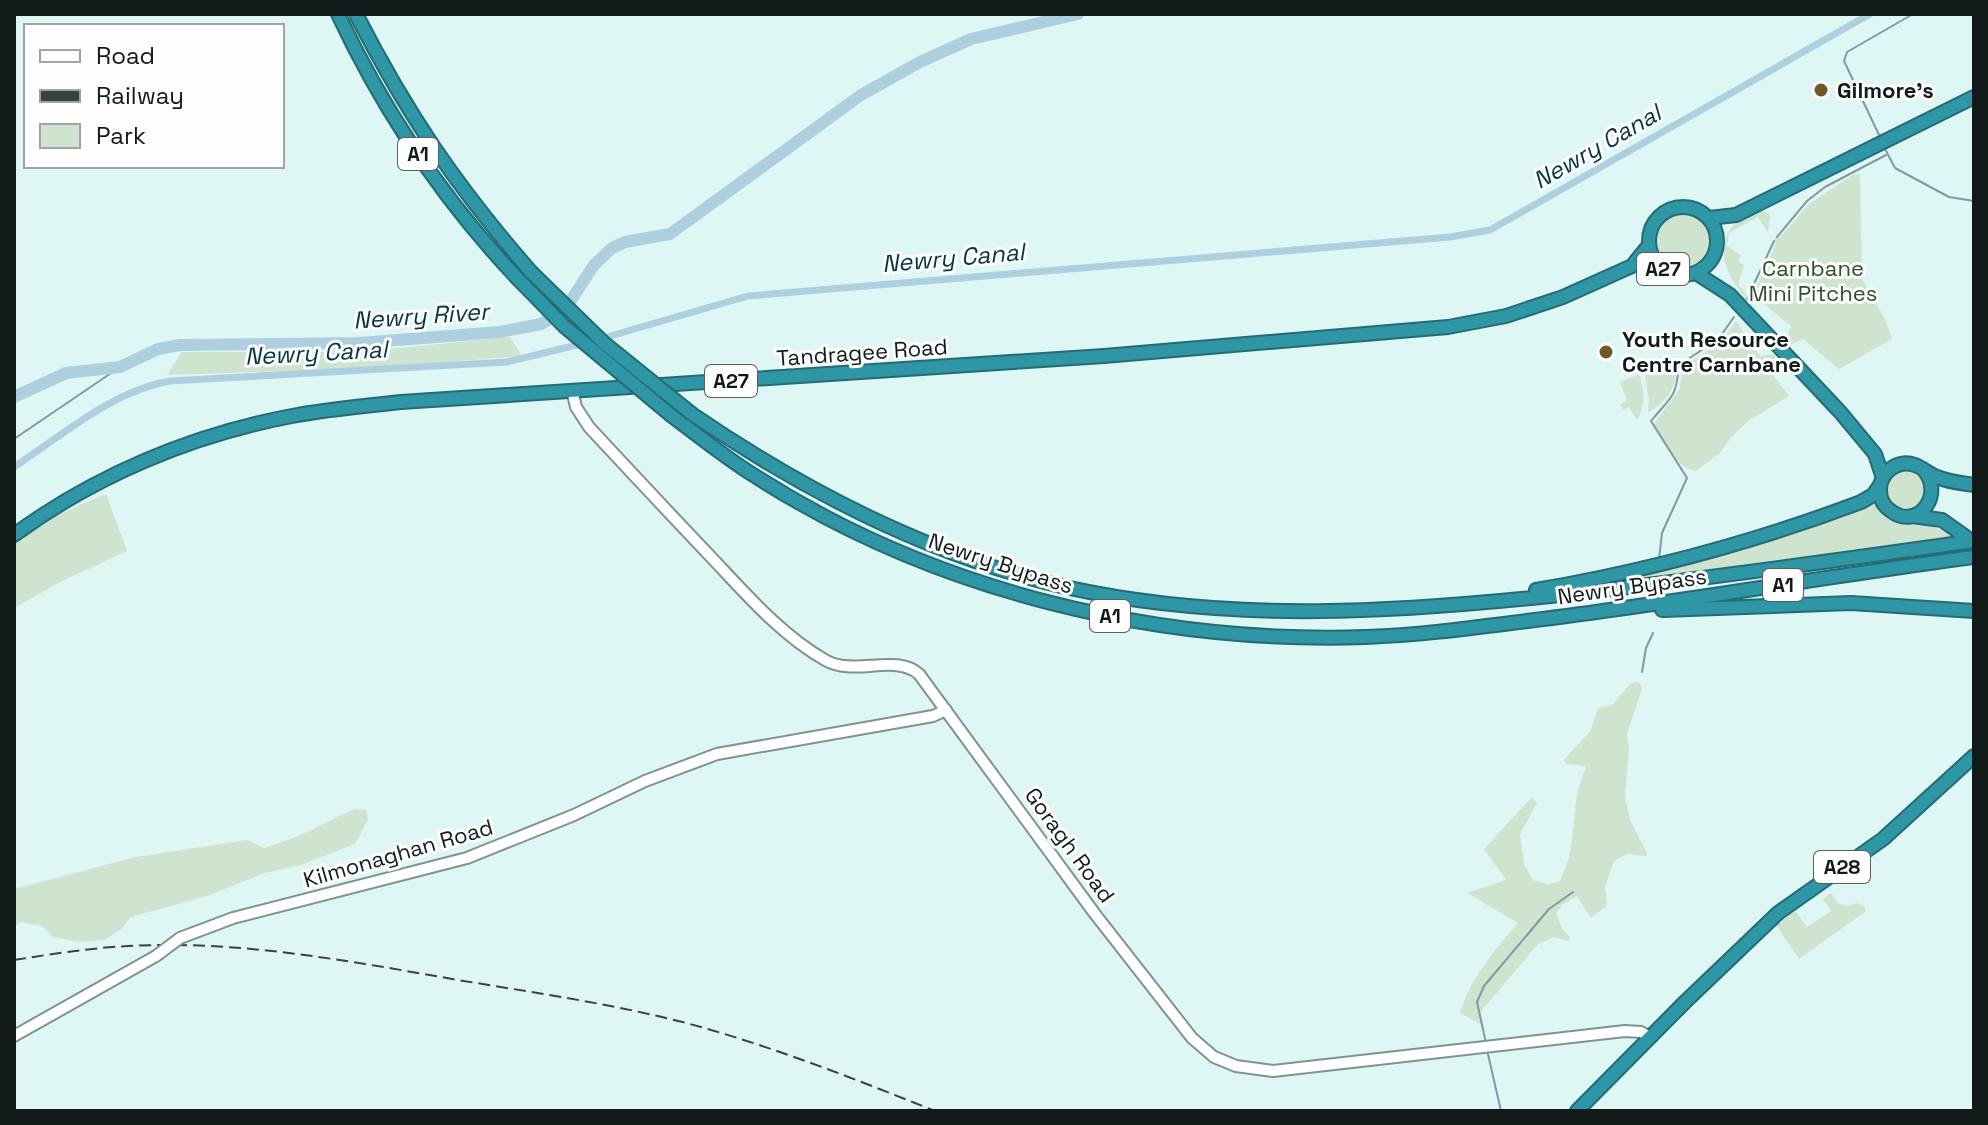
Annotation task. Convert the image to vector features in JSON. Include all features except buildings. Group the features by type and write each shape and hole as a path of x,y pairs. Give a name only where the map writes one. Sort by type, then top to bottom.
{"highway":[{"name":"Newry Bypass","path":"338,14 364,67 429,172 486,245 575,336 672,416 754,475 796,500 883,544 1028,597 1120,618 1223,633 1320,638 1421,634 1593,613 1974,557"},
{"name":"Newry Bypass","path":"356,14 397,93 471,201 531,272 604,343 692,414 780,470 886,526 972,560 1063,586 1188,607 1327,612 1454,605 1681,582 1970,539"},
{"name":"A27","path":"1717,234 1736,215 1974,97"},
{"name":"A27","path":"1665,270 1657,264 1649,245 1653,223 1667,210 1677,206 1695,208 1709,218 1717,234 1719,276 1730,295 1875,454 1923,469"},
{"name":"A27","path":"1709,218 1736,215"},
{"name":"Tandragee Road","path":"14,535 100,481 174,449 243,427 292,416 344,408 572,390 1104,356 1425,330 1490,320 1541,306 1632,266 1649,245"},
{"name":"A27","path":"1632,266 1685,275 1705,268 1716,252"},
{"name":"A27","path":"1696,273 1730,295"},
{"name":"A27","path":"1875,454 1882,502 1888,509 1903,517 1942,520 1970,539"},
{"path":"1454,605 1599,579 1752,541 1861,502 1873,495 1893,467 1901,464"},
{"path":"1923,469 1952,482 1974,485"},
{"path":"1923,469 1932,483 1942,520"},
{"path":"1912,516 1927,507 1933,492"},
{"path":"1593,613 1806,603 1894,604 1974,611"},
{"name":"A28","path":"1577,1111 1778,913 1883,839 1972,761"}],"street":[{"name":"Goragh Road","path":"572,390 576,407 589,427 750,598 800,644 827,662 840,666 910,667 924,679 1165,1003 1192,1038 1214,1057 1253,1070 1273,1071 1625,1031 1641,1032 1650,1037"},
{"name":"Kilmonaghan Road","path":"14,1036 156,956 180,938 233,918 467,858 582,811 645,781 717,754 933,716 946,710"}],"green space":[{"name":"Carnbane Mini Pitches","path":"1854,174 1860,174 1862,279 1885,319 1892,339 1839,369 1803,339 1789,345 1785,341 1791,326 1753,295 1776,244 1774,238 1780,237 1809,204"},
{"path":"1762,210 1770,215 1768,233 1758,217 1729,233 1727,246 1741,255 1738,261 1744,266 1738,284 1745,297 1728,271 1724,246 1727,235 1734,225"},
{"path":"1683,213 1702,222 1711,241 1702,260 1683,269 1664,260 1655,241 1664,222"},
{"name":"Carnbane Mini Pitches","path":"1736,321 1760,356 1772,354 1776,357 1771,372 1789,396 1748,421 1721,452 1696,471 1689,469 1665,446 1653,425 1680,388 1682,368 1723,339"},
{"path":"510,337 522,356 367,368 167,375 182,352 319,352"},
{"path":"1676,365 1670,394 1648,413 1645,375"},
{"path":"1640,376 1643,399 1637,420 1629,407 1624,410 1620,405 1627,400 1620,382"},
{"path":"1905,467 1920,473 1926,488 1920,503 1905,509 1890,503 1884,488 1890,473"},
{"path":"106,494 127,551 60,582 14,608 14,543 58,515"},
{"path":"1875,503 1892,522 1924,524 1954,536 1593,585"},
{"path":"1635,682 1640,683 1642,689 1627,734 1629,748 1625,797 1630,820 1646,856 1627,854 1614,861 1605,887 1607,906 1591,918 1577,896 1562,905 1556,914 1570,937 1569,941 1554,937 1538,944 1483,1009 1480,1015 1484,1026 1460,1013 1464,1000 1492,954 1518,923 1467,893 1506,880 1484,849 1532,797 1537,803 1520,834 1524,864 1533,880 1547,884 1559,882 1570,854 1577,796 1586,768 1566,764 1564,760 1591,730 1598,708 1612,705"},
{"path":"354,809 366,810 368,820 355,844 301,865 265,873 207,896 131,917 105,940 80,942 53,937 42,926 21,922 14,927 14,889 136,857 247,840 264,848 296,837"},
{"path":"1831,893 1839,904 1848,906 1857,903 1864,906 1866,911 1799,959 1775,924 1795,911 1807,927 1831,911 1823,899"}],"waterway":[{"name":"Newry River","path":"14,397 66,373 120,367 158,349 180,345 359,343 500,332 541,324 568,305 594,265 612,248 625,242 670,234 861,95 920,62 971,39 1078,14"},
{"name":"Newry Canal","path":"600,339 748,296 1450,237 1490,230 1870,14"},
{"path":"1880,137 1844,61 1847,52 1913,14"},
{"path":"1884,147 1895,168 1949,197 1974,201"},
{"path":"1777,237 1807,201 1825,187 1886,155"},
{"path":"1747,299 1774,241"},
{"path":"1722,334 1734,317"},
{"path":"1659,559 1662,533 1687,478 1651,421 1674,392 1679,365 1717,340"},
{"name":"Newry Canal","path":"14,467 108,404 149,386 170,381 507,362 585,343"},
{"path":"14,439 120,367"},
{"path":"1642,672 1646,648 1653,633"},
{"path":"1486,1043 1477,1002 1484,986 1549,909 1573,892"},
{"path":"1487,1050 1501,1111"}],"railway":[{"path":"14,960 100,948 170,945 252,949 376,966 604,1005 690,1024 783,1053 935,1111"}],"place":[{"name":"Gilmore's","path":"1821,90"},
{"name":"Youth Resource Centre Carnbane","path":"1606,352"}]}
